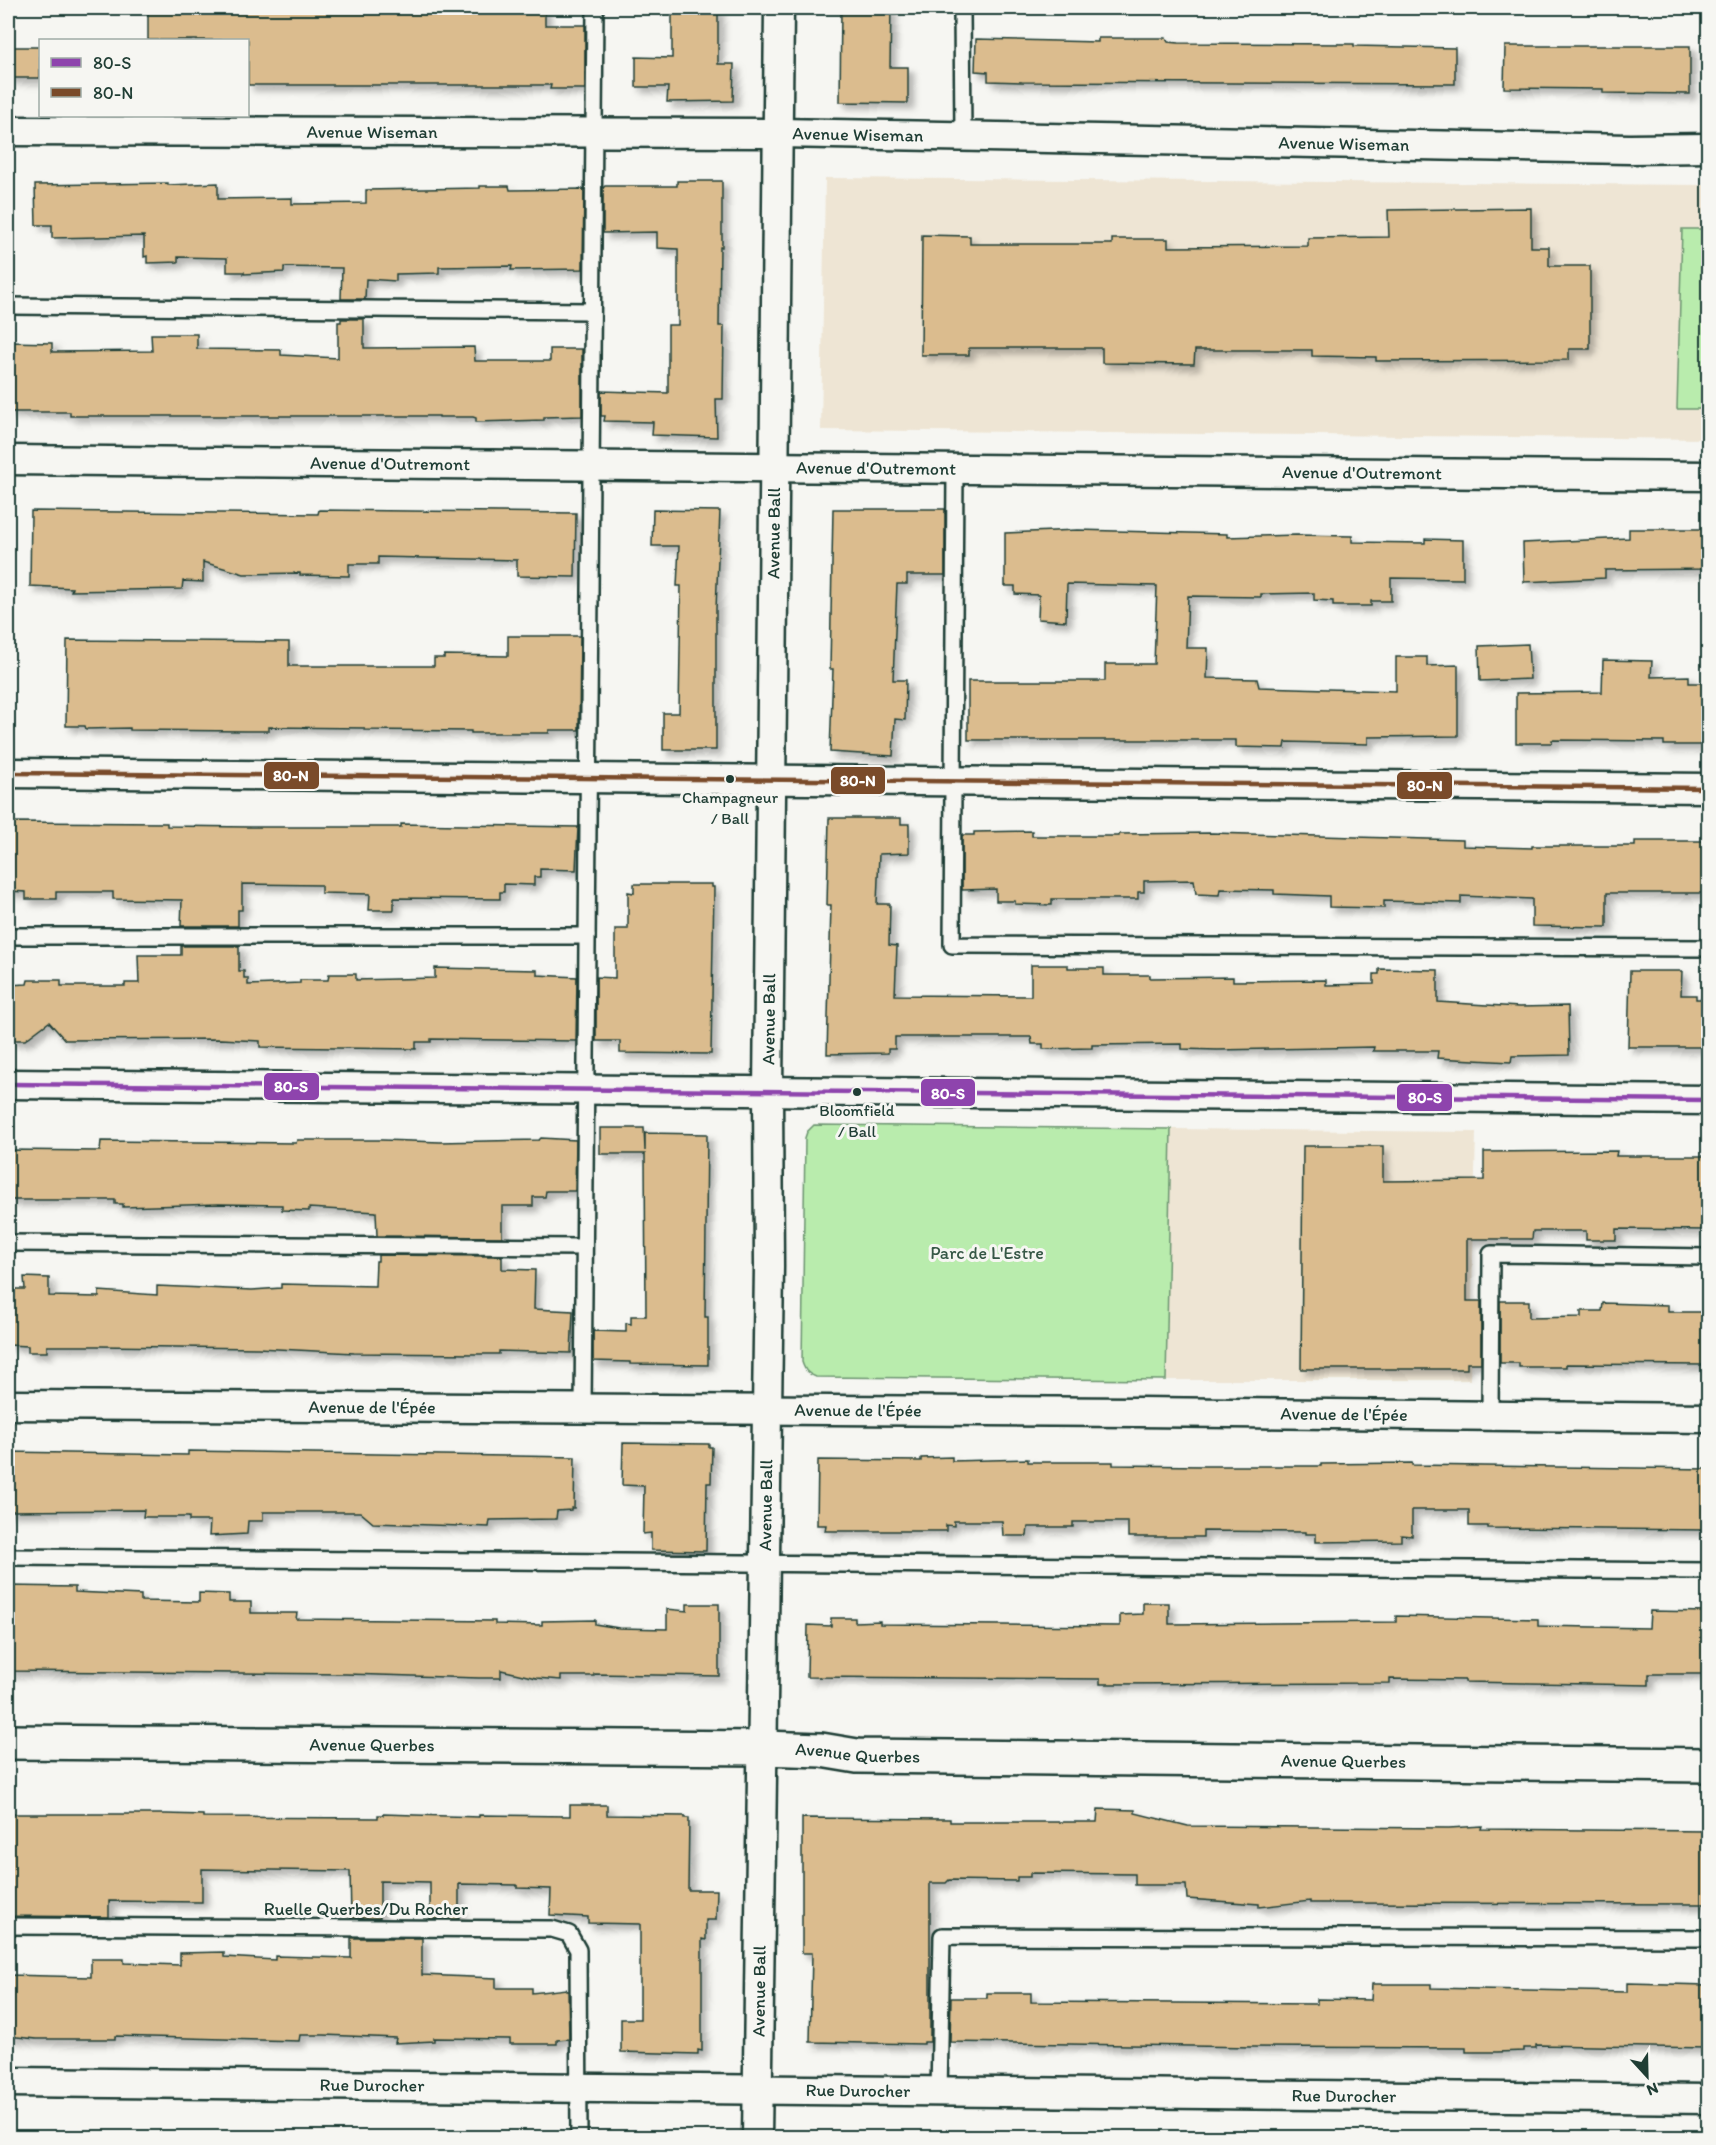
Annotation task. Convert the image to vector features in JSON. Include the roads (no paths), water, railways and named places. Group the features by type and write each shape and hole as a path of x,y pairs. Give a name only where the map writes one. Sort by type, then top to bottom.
{"street":[{"name":"Avenue Ball","path":"757,2138 769,1266 768,1091 779,8"},
{"name":"Avenue Wiseman","path":"8,130 779,134 1630,149 1708,148"},
{"name":"Avenue d'Outremont","path":"8,460 1708,476"},
{"path":"8,773 1708,788"},
{"path":"8,1084 1708,1100"},
{"name":"Avenue de l'Épée","path":"8,1405 1708,1418"},
{"name":"Avenue Querbes","path":"8,1742 763,1748 821,1750 857,1756 1708,1765"},
{"name":"Rue Durocher","path":"8,2082 579,2086 758,2091 1708,2100"}],"lane":[{"path":"583,1409 595,8"},
{"path":"962,8 963,137"},
{"path":"8,306 592,311"},
{"path":"955,469 952,945 1708,948"},
{"path":"8,936 587,936"},
{"path":"8,1243 584,1247"},
{"path":"1490,1415 1491,1254 1708,1257"},
{"path":"8,1557 1708,1571"},
{"name":"Ruelle Querbes/Du Rocher","path":"8,1926 552,1929 568,1934 578,1950 579,2138"},
{"path":"939,2093 942,1936 1708,1938"}],"place":[{"name":"Champagneur / Ball","path":"730,779"},
{"name":"Bloomfield / Ball","path":"857,1092"}],"park label":[{"name":"Parc de L'Estre","path":"987,1253"}]}
